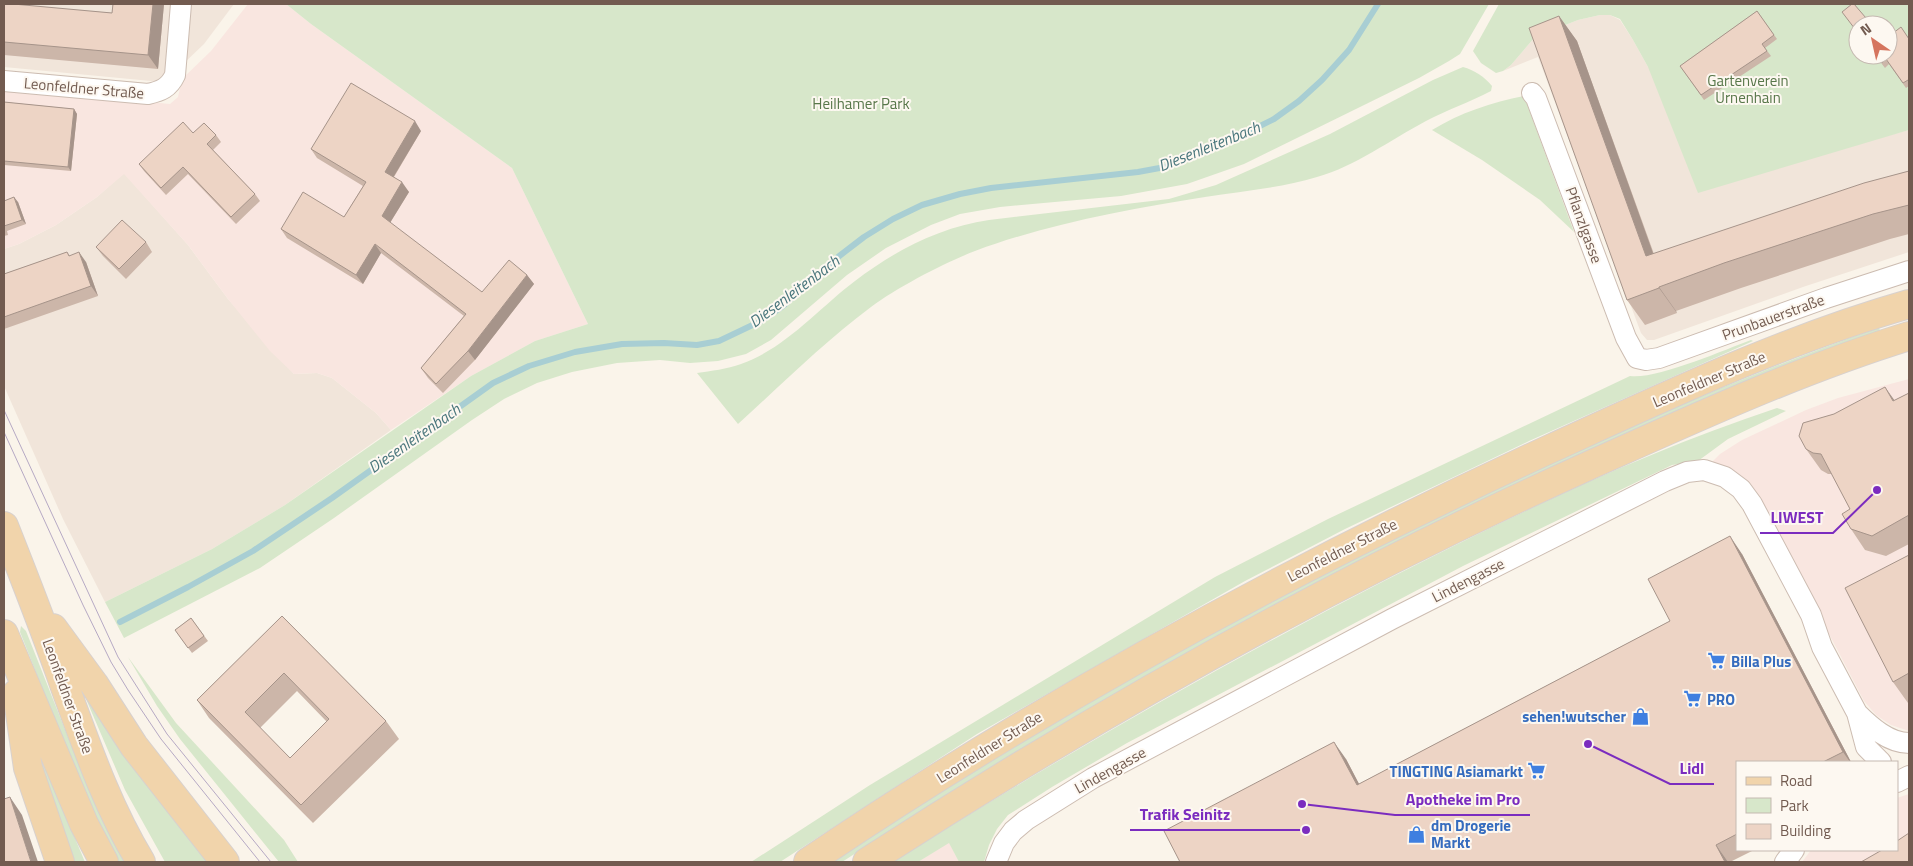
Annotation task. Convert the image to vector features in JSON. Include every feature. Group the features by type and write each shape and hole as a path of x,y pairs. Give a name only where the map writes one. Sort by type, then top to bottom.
{"main road":[{"name":"Leonfeldner Straße","path":"808,862 1010,732 1212,617 1346,548 1502,471 1676,392 1813,336 1909,304"},
{"name":"Leonfeldner Straße","path":"867,862 1029,760 1150,689 1268,624 1400,555 1519,497 1760,390 1909,336"},
{"name":"Leonfeldner Straße","path":"4,526 35,603 92,760 117,816 141,862"},
{"path":"35,603 94,684 134,746 225,862"},
{"path":"7,641 28,768 60,862"},
{"path":"7,641 84,824 104,862"}],"street":[{"name":"Leonfeldner Straße","path":"4,81 148,94 163,90 172,82 175,75 182,4"},
{"name":"Pflanzlgasse","path":"1532,93 1536,98 1626,338 1637,358"},
{"name":"Prunbauerstraße","path":"1637,358 1646,360 1660,358 1826,298 1909,271"},
{"name":"Lindengasse","path":"996,862 1004,844 1020,825 1048,805 1094,778 1400,615 1666,481 1688,472 1704,470 1725,477 1741,489 1752,504 1811,615 1822,647 1857,713 1866,747 1880,761"},
{"name":"Lindengasse","path":"1857,713 1868,724 1885,736 1902,743 1909,743"},
{"path":"1892,761 1909,751"},
{"path":"1785,862 1793,851"}],"shaded area":[{"path":"4,4 176,4 169,71 158,81 151,81 4,67"},
{"path":"188,4 234,4 204,44 182,65"},
{"path":"248,4 286,4 311,24 512,168 588,324 535,341 471,376 391,430 376,413 332,378 317,373 294,374 270,351 188,245 124,174 97,197 56,225 19,244 4,249 4,88 170,104 178,97 182,79 211,51"},
{"path":"1600,15 1610,15 1620,20 1648,67 1879,138 1909,130 1909,252 1654,340 1647,340 1641,333 1538,57 1503,71 1511,65 1535,37 1578,20"},
{"path":"124,173 188,245 228,299 294,374 317,373 332,378 376,413 391,430 285,505 212,549 105,602 63,519 4,386 4,249 19,244 56,225 97,197"},
{"path":"1909,379 1909,731 1891,725 1876,715 1864,701 1754,490 1744,479 1731,470 1712,462 1720,454 1742,440 1806,410 1838,398"},
{"path":"1909,794 1909,862 1802,862 1810,851 1898,851 1898,798"},
{"path":"949,842 959,862 918,862"}],"green space":[{"name":"Heilhamer Park","path":"286,4 1489,4 1460,54 1419,78 1244,164 1187,184 1121,196 1000,207 960,214 931,225 886,248 847,275 771,340 746,354 718,361 690,363 660,360 617,363 572,372 537,383 504,399 472,420 260,568 124,638 105,602 212,549 285,505 471,376 535,341 588,324 512,168 311,24"},
{"name":"Gartenverein Urnenhain","path":"1499,4 1909,4 1909,130 1698,193 1648,67 1620,19 1610,15 1600,15 1578,20 1535,37 1511,65 1503,71 1496,73 1481,63 1473,51"},
{"path":"1463,67 1475,72 1486,80 1492,86 1491,91 1426,121 1359,159 1331,172 1290,184 1148,207 1060,225 1002,241 936,269 894,292 854,320 738,424 697,373 725,369 741,364 773,348 870,270 902,250 935,234 971,223 989,220 1169,199 1216,185 1330,134 1433,80"},
{"path":"1524,96 1574,232 1540,200 1482,160 1432,130 1476,109"},
{"path":"1879,328 1881,333 1731,389 1597,447 1241,623 1047,734 941,798 842,862 833,862 918,807 1092,701 1181,650 1361,555 1545,466 1669,411 1794,359"},
{"path":"1751,340 1753,341 1529,441 1345,529 1245,581 977,734 780,862 751,862 870,785 1215,577 1328,519 1630,376 1641,376 1672,369"},
{"path":"1777,408 1786,411 1728,439 1698,461 1672,465 1463,566 1127,743 1008,815 997,829 989,845 984,862 959,862 949,843 918,862 893,862 1135,716 1258,647 1384,581 1480,533 1626,465"},
{"path":"21,626 26,631 89,790 124,862 119,862 85,796 20,632"},
{"path":"128,657 176,723 284,840 298,862 279,862 180,739 157,706"},
{"path":"88,696 209,862 165,862 125,790 86,699"},
{"path":"44,765 85,862 75,862 40,767"}],"building":[{"path":"4,4 112,13 113,4 153,4 148,55 4,42"},
{"path":"1854,4 1863,15 1848,15 1848,20 1842,12"},
{"path":"1757,11 1774,35 1762,44 1767,51 1701,95 1680,66"},
{"path":"1559,16 1646,256 1864,183 1909,171 1909,205 1873,214 1724,263 1627,300 1529,28"},
{"path":"1901,27 1909,39 1909,82 1908,80 1903,83 1890,65 1898,65 1898,29"},
{"path":"351,83 415,121 385,172 402,182 382,216 482,292 509,260 527,275 468,351 436,384 421,368 466,314 375,244 356,275 281,229 303,192 344,217 366,182 311,149"},
{"path":"4,102 74,109 68,167 4,161"},
{"path":"183,122 193,133 204,123 216,135 207,144 255,194 231,217 183,167 161,188 139,164"},
{"path":"14,197 22,220 4,226 4,201"},
{"path":"122,220 146,242 119,269 96,247"},
{"path":"67,252 69,256 79,252 91,286 4,317 4,274"},
{"path":"1885,387 1893,401 1909,393 1909,515 1872,536 1851,529 1842,514 1850,509 1821,454 1813,453 1806,449 1799,436 1803,423 1834,414"},
{"name":"PRO","path":"1730,536 1843,752 1825,761 1736,761 1736,835 1716,845 1725,862 1180,862 1164,831 1334,742 1357,785 1670,621 1648,579"},
{"path":"1909,555 1909,673 1893,682 1845,588"},
{"path":"282,616 386,721 301,805 197,700","holes":["284,673 329,719 290,758 245,712"]},
{"path":"191,618 204,636 188,648 175,630"},
{"path":"10,797 31,862 4,862 4,799"},
{"path":"1909,833 1909,862 1861,862 1880,851 1898,851 1898,840"}],"waterway":[{"name":"Diesenleitenbach","path":"120,622 253,551 332,498 493,383 529,366 575,352 622,344 664,343 697,345 719,341 761,321 783,306 838,257 864,237 893,219 922,205 960,194 991,188 1138,172 1165,167 1236,138 1274,119 1299,101 1322,80 1349,50 1378,4"}],"tram line":[{"path":"4,410 118,657 167,734 271,862"},
{"path":"4,432 111,662 161,739 260,862"}],"place":[{"name":"LIWEST","path":"1877,490"},
{"name":"Billa Plus","path":"1717,661"},
{"name":"PRO","path":"1693,699"},
{"name":"sehen!wutscher","path":"1640,716"},
{"name":"Lidl","path":"1588,744"},
{"name":"TINGTING Asiamarkt","path":"1537,771"},
{"name":"Apotheke im Pro","path":"1302,804"},
{"name":"Trafik Seinitz","path":"1306,830"},
{"name":"dm Drogerie Markt","path":"1417,834"}]}
